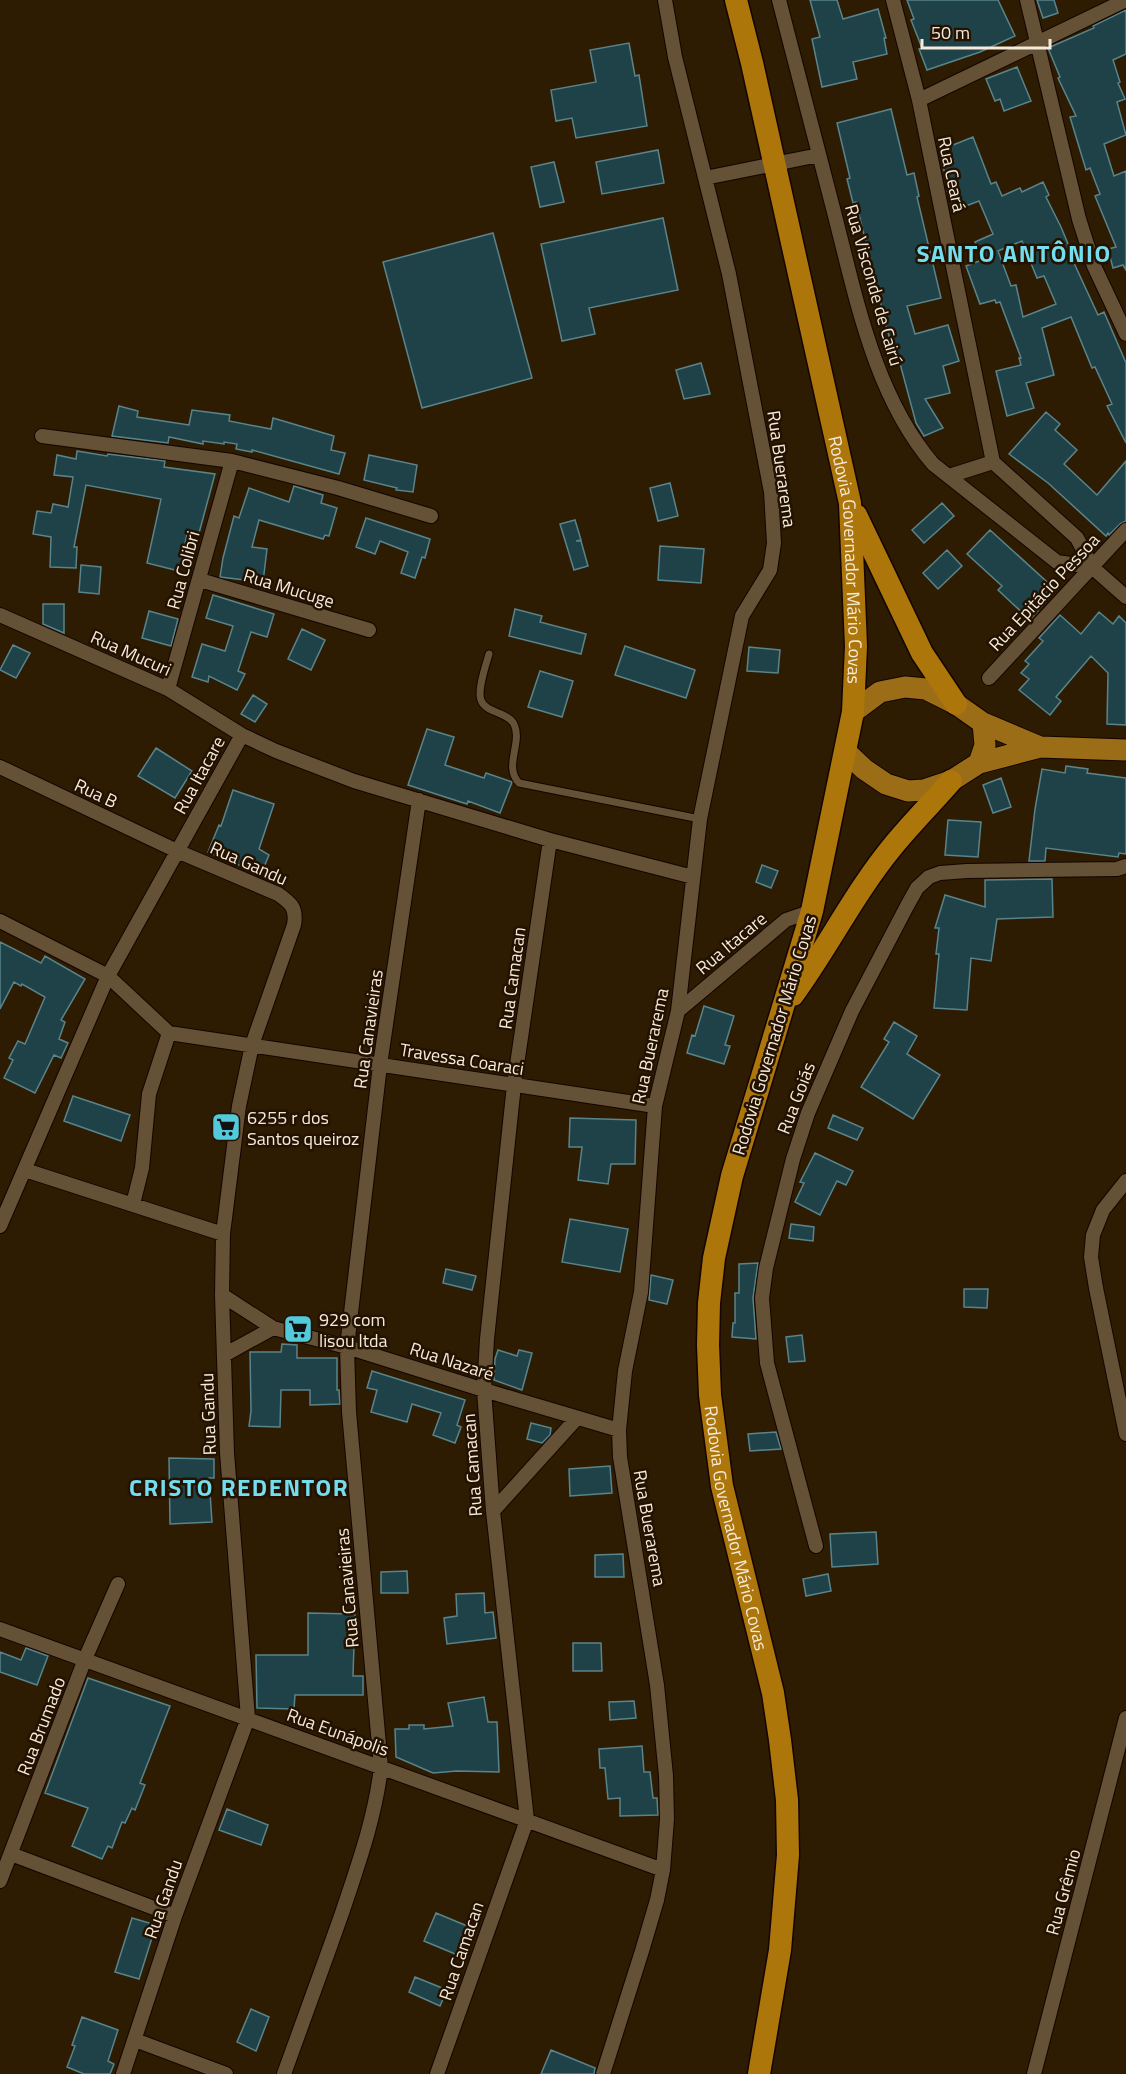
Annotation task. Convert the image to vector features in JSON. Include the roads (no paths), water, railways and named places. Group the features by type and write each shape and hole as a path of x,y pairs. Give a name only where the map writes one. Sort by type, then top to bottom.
{"highway":[{"name":"Rodovia Governador Mário Covas","path":"736,0 850,503 856,635 853,711 812,911 735,1165 714,1258 709,1303 710,1395 722,1486 773,1692 786,1800 788,1855 780,1950 759,2074"},
{"path":"850,503 922,653 956,704"},
{"path":"783,1008 814,966 846,912 892,847 951,781"}],"main road":[{"path":"853,711 880,692 905,687 926,689 956,704 983,723 1040,747"},
{"path":"979,764 985,745 983,723"},
{"path":"846,752 864,769 886,784 908,791 924,790 951,781 979,764 1040,747 1126,750"}],"street":[{"name":"Rua Buerarema","path":"603,2074 642,1951 663,1870 667,1819 666,1776 651,1644 620,1457 619,1430 626,1371 641,1292 655,1106 678,1011 700,819 742,616 770,570 774,543 771,492 729,274 675,57 664,0"},
{"name":"Rua Visconde de Cairú","path":"779,0 859,311 886,388 902,420 933,464 1057,562 1092,567"},
{"name":"Rua Ceará","path":"893,0 919,100 993,462"},
{"path":"1027,0 1079,219 1094,266 1126,333"},
{"path":"919,100 1126,0"},
{"path":"705,178 819,155"},
{"path":"42,436 231,461 338,488 431,516"},
{"name":"Rua Colibri","path":"168,689 200,580 231,461"},
{"path":"949,476 993,462 1077,538 1092,567 1126,597"},
{"name":"Rua Epitácio Pessoa","path":"989,678 1126,530"},
{"name":"Rua Mucuge","path":"200,580 369,630"},
{"name":"Rua Mucuri","path":"0,615 168,689 242,735"},
{"name":"Rua Itacare","path":"0,1226 5,1201 25,1170 108,976 242,735 354,781 550,840 693,877"},
{"name":"Rua B","path":"0,767 177,851"},
{"name":"Rua Canavieiras","path":"284,2074 360,1858 378,1793 381,1767 349,1412 346,1347 380,1065 419,800"},
{"name":"Rua Camacan","path":"437,2074 527,1820 493,1510 484,1390 487,1339 514,1085 550,840"},
{"name":"Rua Gandu","path":"123,2074 175,1916 248,1718 227,1453 222,1295 223,1234 239,1106 252,1045 294,925 294,908 290,902 278,894 177,851"},
{"name":"Rua Goiás","path":"816,1546 767,1363 762,1298 766,1268 792,1159 808,1113 852,1011 917,888 929,878 940,873 967,871 1117,869 1126,866"},
{"name":"Rua Itacare","path":"678,1011 786,920 812,911"},
{"path":"0,921 108,976 169,1033 149,1094 142,1168 133,1204"},
{"name":"Travessa Coaraci","path":"169,1033 655,1106"},
{"path":"25,1170 223,1234"},
{"path":"1126,1181 1103,1210 1093,1235 1091,1257 1126,1434"},
{"name":"Rua Nazaré","path":"222,1295 273,1328 346,1347 619,1430"},
{"path":"225,1355 273,1328"},
{"path":"493,1510 578,1418"},
{"name":"Rua Brumado","path":"0,1881 85,1659 118,1584"},
{"name":"Rua Eunápolis","path":"0,1629 663,1870"},
{"name":"Rua Grêmio","path":"1034,2074 1126,1718"},
{"path":"11,1854 175,1916"},
{"path":"135,2040 226,2074"}],"lane":[{"path":"489,654 479,693 484,706 512,721 515,725 512,766 513,778 519,783 700,819"}],"place":[{"name":"6255 r dos Santos queiroz","path":"226,1127"},
{"name":"929 com lisou ltda","path":"298,1329"}],"district":[{"name":"SANTO ANTÔNIO","path":"1014,253"},
{"name":"CRISTO REDENTOR","path":"239,1487"}]}
